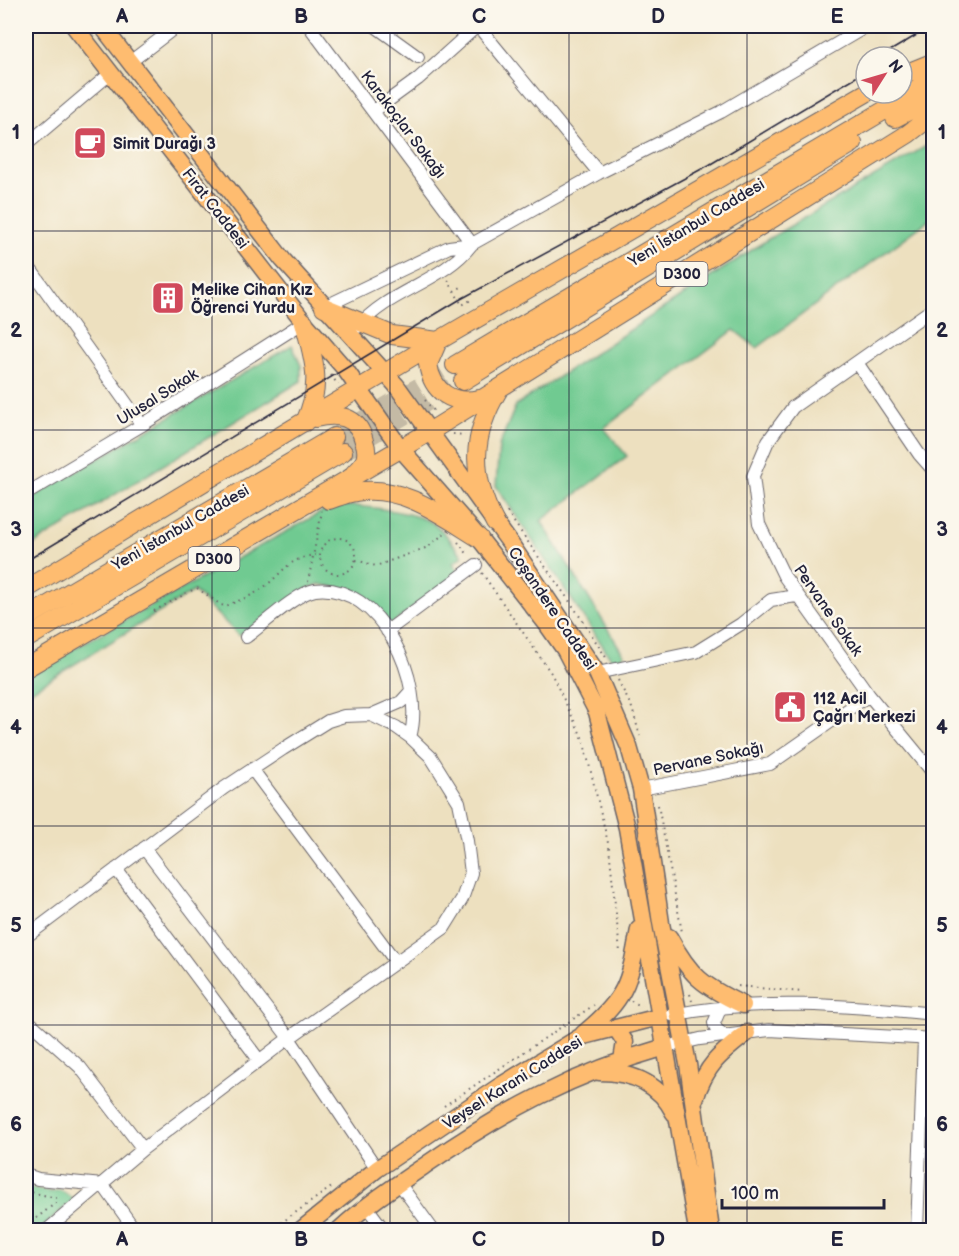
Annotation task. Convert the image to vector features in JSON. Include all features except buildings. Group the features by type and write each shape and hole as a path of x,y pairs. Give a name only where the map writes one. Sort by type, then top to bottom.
{"highway":[{"path":"914,70 933,62"},
{"name":"Yeni İstanbul Caddesi","path":"933,75 907,97 459,373 912,107 933,98"},
{"path":"26,589 438,341 854,100"},
{"name":"D300","path":"26,668 401,448 433,437 484,397 898,140 933,114"},
{"path":"324,307 356,329 405,338 438,341"},
{"path":"304,322 316,380 313,402 307,420"},
{"path":"438,341 428,364 444,397 459,401 484,397"},
{"path":"495,524 478,483 476,459 488,411 500,388"},
{"path":"307,420 330,415 342,416 351,420 358,428 366,447 366,459 350,479"},
{"name":"Yeni İstanbul Caddesi","path":"26,618 339,444 26,639"},
{"path":"301,508 357,491 391,494 425,504 479,538"}],"main road":[{"name":"Fırat Caddesi","path":"74,26 304,322 359,389 401,448"},
{"name":"Fırat Caddesi","path":"102,26 263,235 324,307"},
{"path":"356,329 386,373"},
{"name":"Coşandere Caddesi","path":"386,373 574,635 597,673 629,747 641,789 661,923 684,1042 711,1230"},
{"name":"Coşandere Caddesi","path":"401,448 479,538 566,650 597,712 627,828 640,919 697,1230"},
{"path":"580,1036 603,1017 622,995 632,968 640,919"},
{"path":"661,923 682,960 700,982 743,1005"},
{"name":"Veysel Karani Caddesi","path":"301,1230 377,1169 500,1086 580,1036 659,1017"},
{"path":"616,1028 625,1042 622,1060"},
{"path":"694,1102 702,1079 712,1062 747,1033"},
{"name":"Veysel Karani Caddesi","path":"339,1230 366,1206 501,1114 589,1072 665,1047"},
{"path":"589,1072 627,1074 641,1079 656,1089 671,1108 679,1124"}],"street":[{"path":"130,62 177,26"},
{"path":"375,26 417,57"},
{"path":"374,111 418,80 477,26 599,173"},
{"path":"324,307 449,247 472,244 599,173 721,112 867,26"},
{"name":"Karakoçlar Sokağı","path":"313,27 472,244"},
{"path":"26,145 111,73"},
{"path":"356,329 390,301 464,254 472,244"},
{"path":"26,263 142,425"},
{"name":"Pervane Sokak","path":"933,309 858,364 793,407 768,441 753,476 759,524 796,596 869,695 933,774"},
{"name":"Ulusal Sokak","path":"26,495 142,425 304,322"},
{"path":"858,364 933,471"},
{"path":"387,631 476,565"},
{"path":"246,637 313,590 332,590 351,596 363,603 387,631 399,650 411,691 414,722 410,737"},
{"path":"597,673 696,652 741,624 771,600 796,596"},
{"path":"26,937 252,769 328,721 345,716 371,715 401,702 411,691"},
{"name":"Pervane Sokağı","path":"641,789 770,764 869,695"},
{"path":"46,1230 103,1185 143,1149 259,1060 444,928 462,899 471,873 459,802 431,758 410,737 396,726 371,715"},
{"path":"252,769 396,962"},
{"path":"144,848 288,1038 377,1169"},
{"path":"116,869 259,1060"},
{"name":"Veysel Karani Caddesi","path":"659,1017 743,1005 842,1005 933,1014"},
{"path":"721,1008 714,1023 716,1029 725,1036"},
{"path":"26,1020 80,1067 143,1149"},
{"path":"665,1047 684,1042 769,1030 929,1039 917,1230"},
{"path":"26,1175 38,1179 103,1185 135,1230"},
{"path":"399,1183 433,1230"},
{"path":"366,1206 384,1230"}],"path":[{"path":"442,270 462,305 471,300"},
{"path":"454,291 463,286"},
{"path":"433,437 452,434 480,437"},
{"path":"303,595 314,555 323,505"},
{"path":"442,526 452,535"},
{"path":"356,560 376,566 428,547 448,531"},
{"path":"342,538 352,544 356,560 349,570 338,574 326,569 320,554 326,542 342,538"},
{"path":"456,540 476,565 550,673 583,740 609,847 620,956"},
{"path":"189,580 213,600 225,606 263,588 287,564 320,554"},
{"path":"729,985 802,992"},
{"path":"26,1191 56,1198 57,1202 30,1223 29,1230"}],"green space":[{"path":"933,142 933,217 757,348 734,330 604,428 627,456 541,521 624,655 614,663 496,486 499,446 516,405 770,238"},
{"path":"292,345 301,366 301,381 26,549 26,501"},
{"path":"346,506 404,513 434,524 463,556 453,563 460,573 386,628 361,593 319,584 303,591 239,636 194,591 26,694 26,676 40,667 329,508"},
{"path":"26,1187 51,1192 60,1190 74,1199 40,1230 26,1230"}],"tunnel":[{"path":"334,437 455,365"},
{"path":"343,452 463,381"}],"tram line":[{"path":"900,45 932,26"},
{"path":"26,561 459,300 709,165 854,78"}],"place":[{"name":"Simit Durağı 3","path":"90,143"},
{"name":"Melike Cihan Kız Öğrenci Yurdu","path":"168,298"},
{"name":"112 Acil Çağrı Merkezi","path":"790,707"}]}
